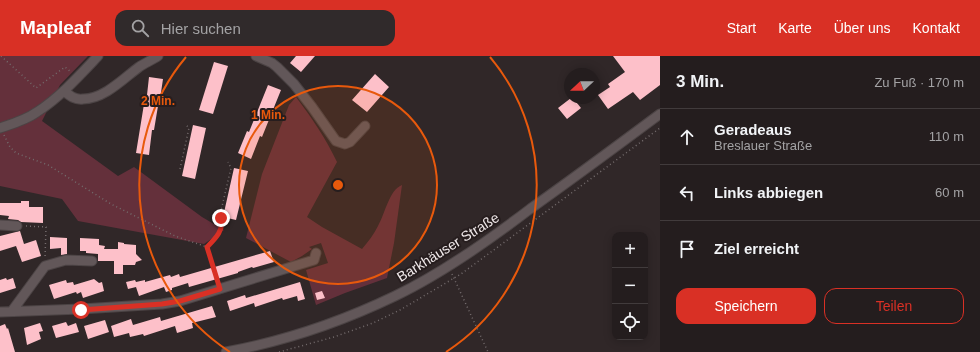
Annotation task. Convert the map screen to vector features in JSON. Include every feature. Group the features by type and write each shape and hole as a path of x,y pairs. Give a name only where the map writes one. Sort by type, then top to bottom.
{"street":[{"path":"1,128 37,113 64,91 98,56"},
{"path":"64,91 71,97 82,100 93,98 158,56"},
{"path":"256,56 272,63 294,84 336,141 345,144 350,142 365,126"},
{"name":"Barkhäuser Straße","path":"226,352 272,342 325,326 396,296 447,267 495,235 660,114"},
{"path":"0,226 17,226"},
{"path":"0,312 81,310 162,304 180,301 314,260 316,253"},
{"path":"12,311 45,266 66,260 92,261"}],"path":[{"path":"1,56 36,88 66,66"},
{"path":"180,169 189,128 186,125"},
{"path":"1,128 7,143 16,153 48,165 111,204 175,236 207,247"},
{"path":"207,247 218,236 222,227 220,215 230,168 228,162"},
{"path":"17,226 46,227 45,266"},
{"path":"207,247 220,289"},
{"path":"447,267 454,278 488,352"}],"shaded area":[{"path":"0,56 88,56 60,85 42,121 118,176 134,167 202,217 224,230 204,244 78,221 62,199 0,186"},
{"path":"296,97 308,113 337,162 307,217 362,249 371,238 381,221 394,192 402,185 394,243 387,278 316,305 306,270 328,263 321,243 309,247 312,249 291,262 246,238 262,174 289,105"}],"building":[{"path":"296,56 315,56 301,72 290,63"},
{"path":"613,56 660,56 660,85 640,100 633,92 608,109 600,98 600,94 610,87 608,84 625,72"},
{"path":"214,62 228,66 213,114 199,110"},
{"path":"375,74 389,87 367,112 352,100"},
{"path":"149,77 163,79 154,130 152,130 149,155 136,153 144,104 146,104"},
{"path":"268,85 281,90 262,137 260,136 251,159 238,153 247,131 249,132"},
{"path":"564,103 578,104 581,108 567,119 558,108"},
{"path":"193,125 206,128 195,179 182,176"},
{"path":"234,168 248,171 236,220 223,217"},
{"path":"21,201 29,201 29,207 43,207 43,223 21,222 18,220 8,219 9,216 0,215 0,203 21,203"},
{"path":"20,231 24,244 36,240 41,256 22,262 16,246 0,251 0,236"},
{"path":"50,237 67,238 67,254 61,255 61,248 50,249"},
{"path":"80,238 99,239 99,245 105,246 104,249 118,249 118,242 136,245 136,254 142,260 136,262 135,265 123,265 123,274 114,274 114,261 98,261 98,254 80,251"},
{"path":"270,251 274,262 252,267 238,273 189,287 188,283 172,288 172,290 166,292 164,287 139,296 136,287 128,289 126,282 145,280 145,282 179,274 180,277"},
{"path":"6,278 7,280 13,278 16,288 0,293 0,280"},
{"path":"94,279 99,283 102,282 104,291 83,298 81,292 77,294 76,292 54,299 49,285 66,280 67,283 73,282 74,285"},
{"path":"300,282 305,299 298,301 297,296 283,300 282,298 255,307 254,303 230,311 227,301 245,295 246,298"},
{"path":"322,291 325,298 317,300 315,293"},
{"path":"212,306 216,317 192,323 193,328 177,333 175,326 144,336 143,334 130,337 129,333 114,337 111,326 131,319 133,325 160,317 161,321"},
{"path":"105,320 109,332 88,339 84,326"},
{"path":"66,322 68,326 76,323 79,332 56,338 52,326"},
{"path":"40,323 43,331 39,332 41,339 27,345 24,328"},
{"path":"5,324 7,329 8,328 15,352 0,352 0,326"}],"route":[{"path":"81,310 162,304 180,301 220,289 207,247 218,236 222,227 221,218"}]}
